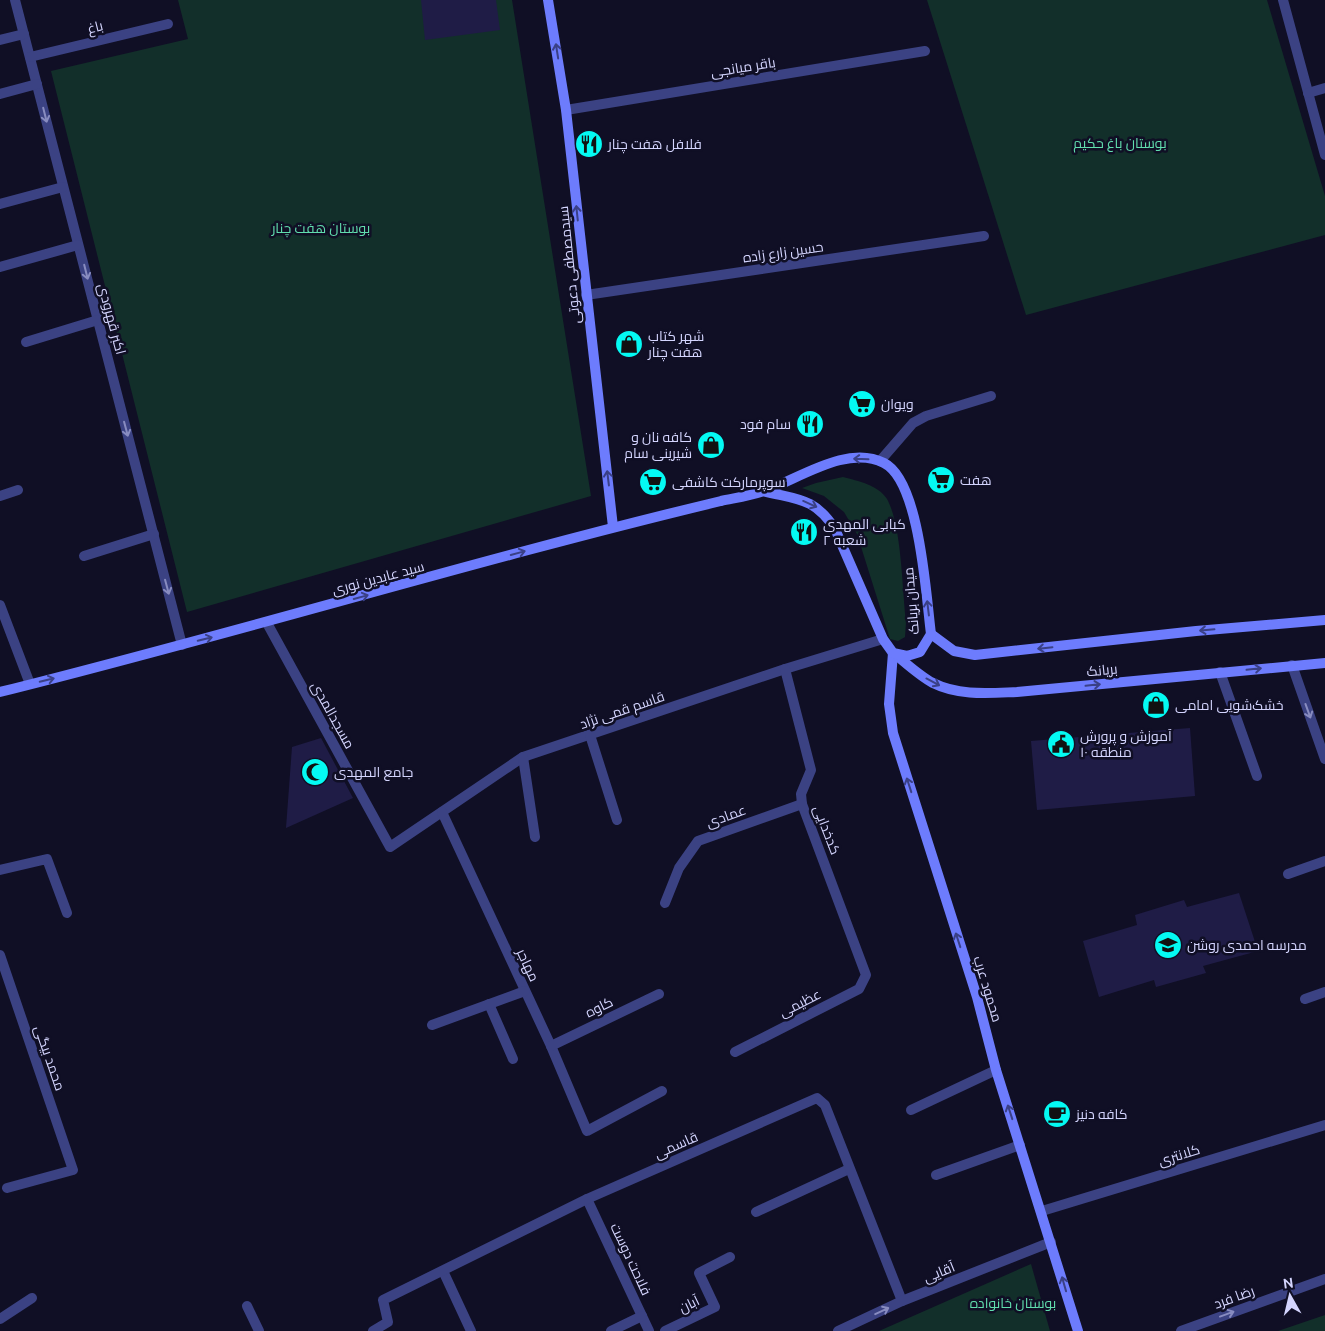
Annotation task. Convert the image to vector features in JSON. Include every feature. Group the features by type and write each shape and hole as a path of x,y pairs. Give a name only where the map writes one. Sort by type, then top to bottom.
{"main road":[{"name":"سیدمصطفی دعوتی","path":"548,0 566,110 614,527"},
{"path":"763,491 839,461 858,458 880,461"},
{"name":"میدان بریانک","path":"763,491 805,501 825,513 835,529 883,639 893,653 907,656 920,652 931,634 911,501 900,478 892,467 880,461"},
{"name":"سید عابدین نوری","path":"0,692 267,623 614,527 763,491"},
{"name":"بریانک","path":"931,634 954,651 975,655 1196,630 1325,620"},
{"name":"بریانک","path":"893,653 933,683 949,689 974,693 1017,692 1325,663"},
{"name":"محمود عرب","path":"893,653 889,704 892,733 977,997 996,1070 1042,1211 1078,1331"}],"street":[{"name":"اکبر قهرودی","path":"15,0 182,645"},
{"path":"1284,0 1325,155"},
{"name":"باغ","path":"30,57 168,24"},
{"path":"0,40 24,34"},
{"name":"باقر میانجی","path":"566,110 925,51"},
{"path":"0,94 37,84"},
{"path":"1308,93 1325,88"},
{"path":"0,204 63,187"},
{"name":"حسین زارع زاده","path":"586,295 984,236"},
{"path":"0,267 78,245"},
{"path":"26,342 98,320"},
{"path":"880,461 903,432 914,423 926,416 991,396"},
{"path":"0,496 18,490"},
{"path":"84,556 154,534"},
{"path":"0,605 30,684"},
{"name":"مسجدالمدی","path":"267,623 390,847"},
{"name":"قاسم قمی نژاد","path":"390,847 523,756 590,736 785,669 883,639"},
{"path":"1292,665 1325,759"},
{"name":"کدخدایی","path":"785,669 811,770 801,794 802,804 865,969"},
{"path":"1220,672 1257,776"},
{"path":"590,736 616,820"},
{"path":"523,756 535,838"},
{"name":"عمادی","path":"665,903 679,868 698,841 802,804"},
{"name":"مهاجر","path":"442,812 526,991 587,1131 662,1091"},
{"path":"0,870 47,859 68,913"},
{"path":"1288,874 1325,861"},
{"name":"محمد بیگی","path":"0,955 73,1170 7,1188"},
{"name":"عظیمی","path":"735,1052 859,989 866,975 865,969"},
{"path":"432,1025 526,991"},
{"path":"1305,998 1325,992"},
{"name":"کاوه","path":"551,1046 659,994"},
{"path":"489,1004 513,1059"},
{"path":"911,1110 996,1070"},
{"name":"قاسمی","path":"374,1331 388,1322 383,1300 587,1199 817,1098 825,1105 902,1302"},
{"name":"کلانتری","path":"1042,1211 1325,1125"},
{"path":"936,1175 1020,1145"},
{"path":"756,1212 849,1169"},
{"name":"فلاحت دوست","path":"587,1199 649,1331"},
{"name":"آقایی","path":"838,1331 902,1302 1051,1242"},
{"name":"آبان","path":"666,1331 715,1307 699,1273 730,1257"},
{"path":"443,1271 471,1331"},
{"name":"رضا فرد","path":"1181,1331 1325,1279"},
{"path":"0,1319 32,1298"},
{"path":"247,1306 259,1331"},
{"path":"611,1331 642,1316"}],"green space":[{"name":"بوستان هفت چنار","path":"178,0 512,0 591,496 187,612 51,71 188,39"},
{"name":"بوستان باغ حکیم","path":"927,0 1267,0 1325,196 1325,235 1026,315"},
{"path":"843,477 867,484 878,490 887,499 892,511 899,541 906,622 905,637 898,641 890,639 857,534 844,512 824,496 802,488"},
{"name":"بوستان خانواده","path":"1031,1264 1050,1331 879,1331"},
{"path":"1325,1315 1325,1331 1278,1331"}],"building":[{"path":"421,0 496,0 500,30 425,40"},
{"path":"1190,728 1195,796 1037,810 1031,741"},
{"name":"جامع المهدی","path":"321,738 353,798 286,828 292,747"},
{"path":"1239,893 1258,951 1203,966 1206,973 1156,987 1154,980 1099,997 1083,941 1137,925 1135,915 1184,900 1187,907"}],"place":[{"name":"فلافل هفت چنار","path":"589,144"},
{"name":"شهر کتاب هفت چنار","path":"629,344"},
{"name":"ویوان","path":"862,404"},
{"name":"سام فود","path":"810,424"},
{"name":"کافه نان و شیرینی سام","path":"711,445"},
{"name":"هفت","path":"941,480"},
{"name":"سوپرمارکت کاشفی","path":"653,482"},
{"name":"کبابی المهدی شعبه ۲","path":"804,532"},
{"name":"خشک‌شویی امامی","path":"1156,705"},
{"name":"آموزش و پرورش منطقه ۱۰","path":"1061,744"},
{"name":"جامع المهدی","path":"315,772"},
{"name":"مدرسه احمدی روشن","path":"1168,945"},
{"name":"کافه دنیز","path":"1057,1114"}]}
